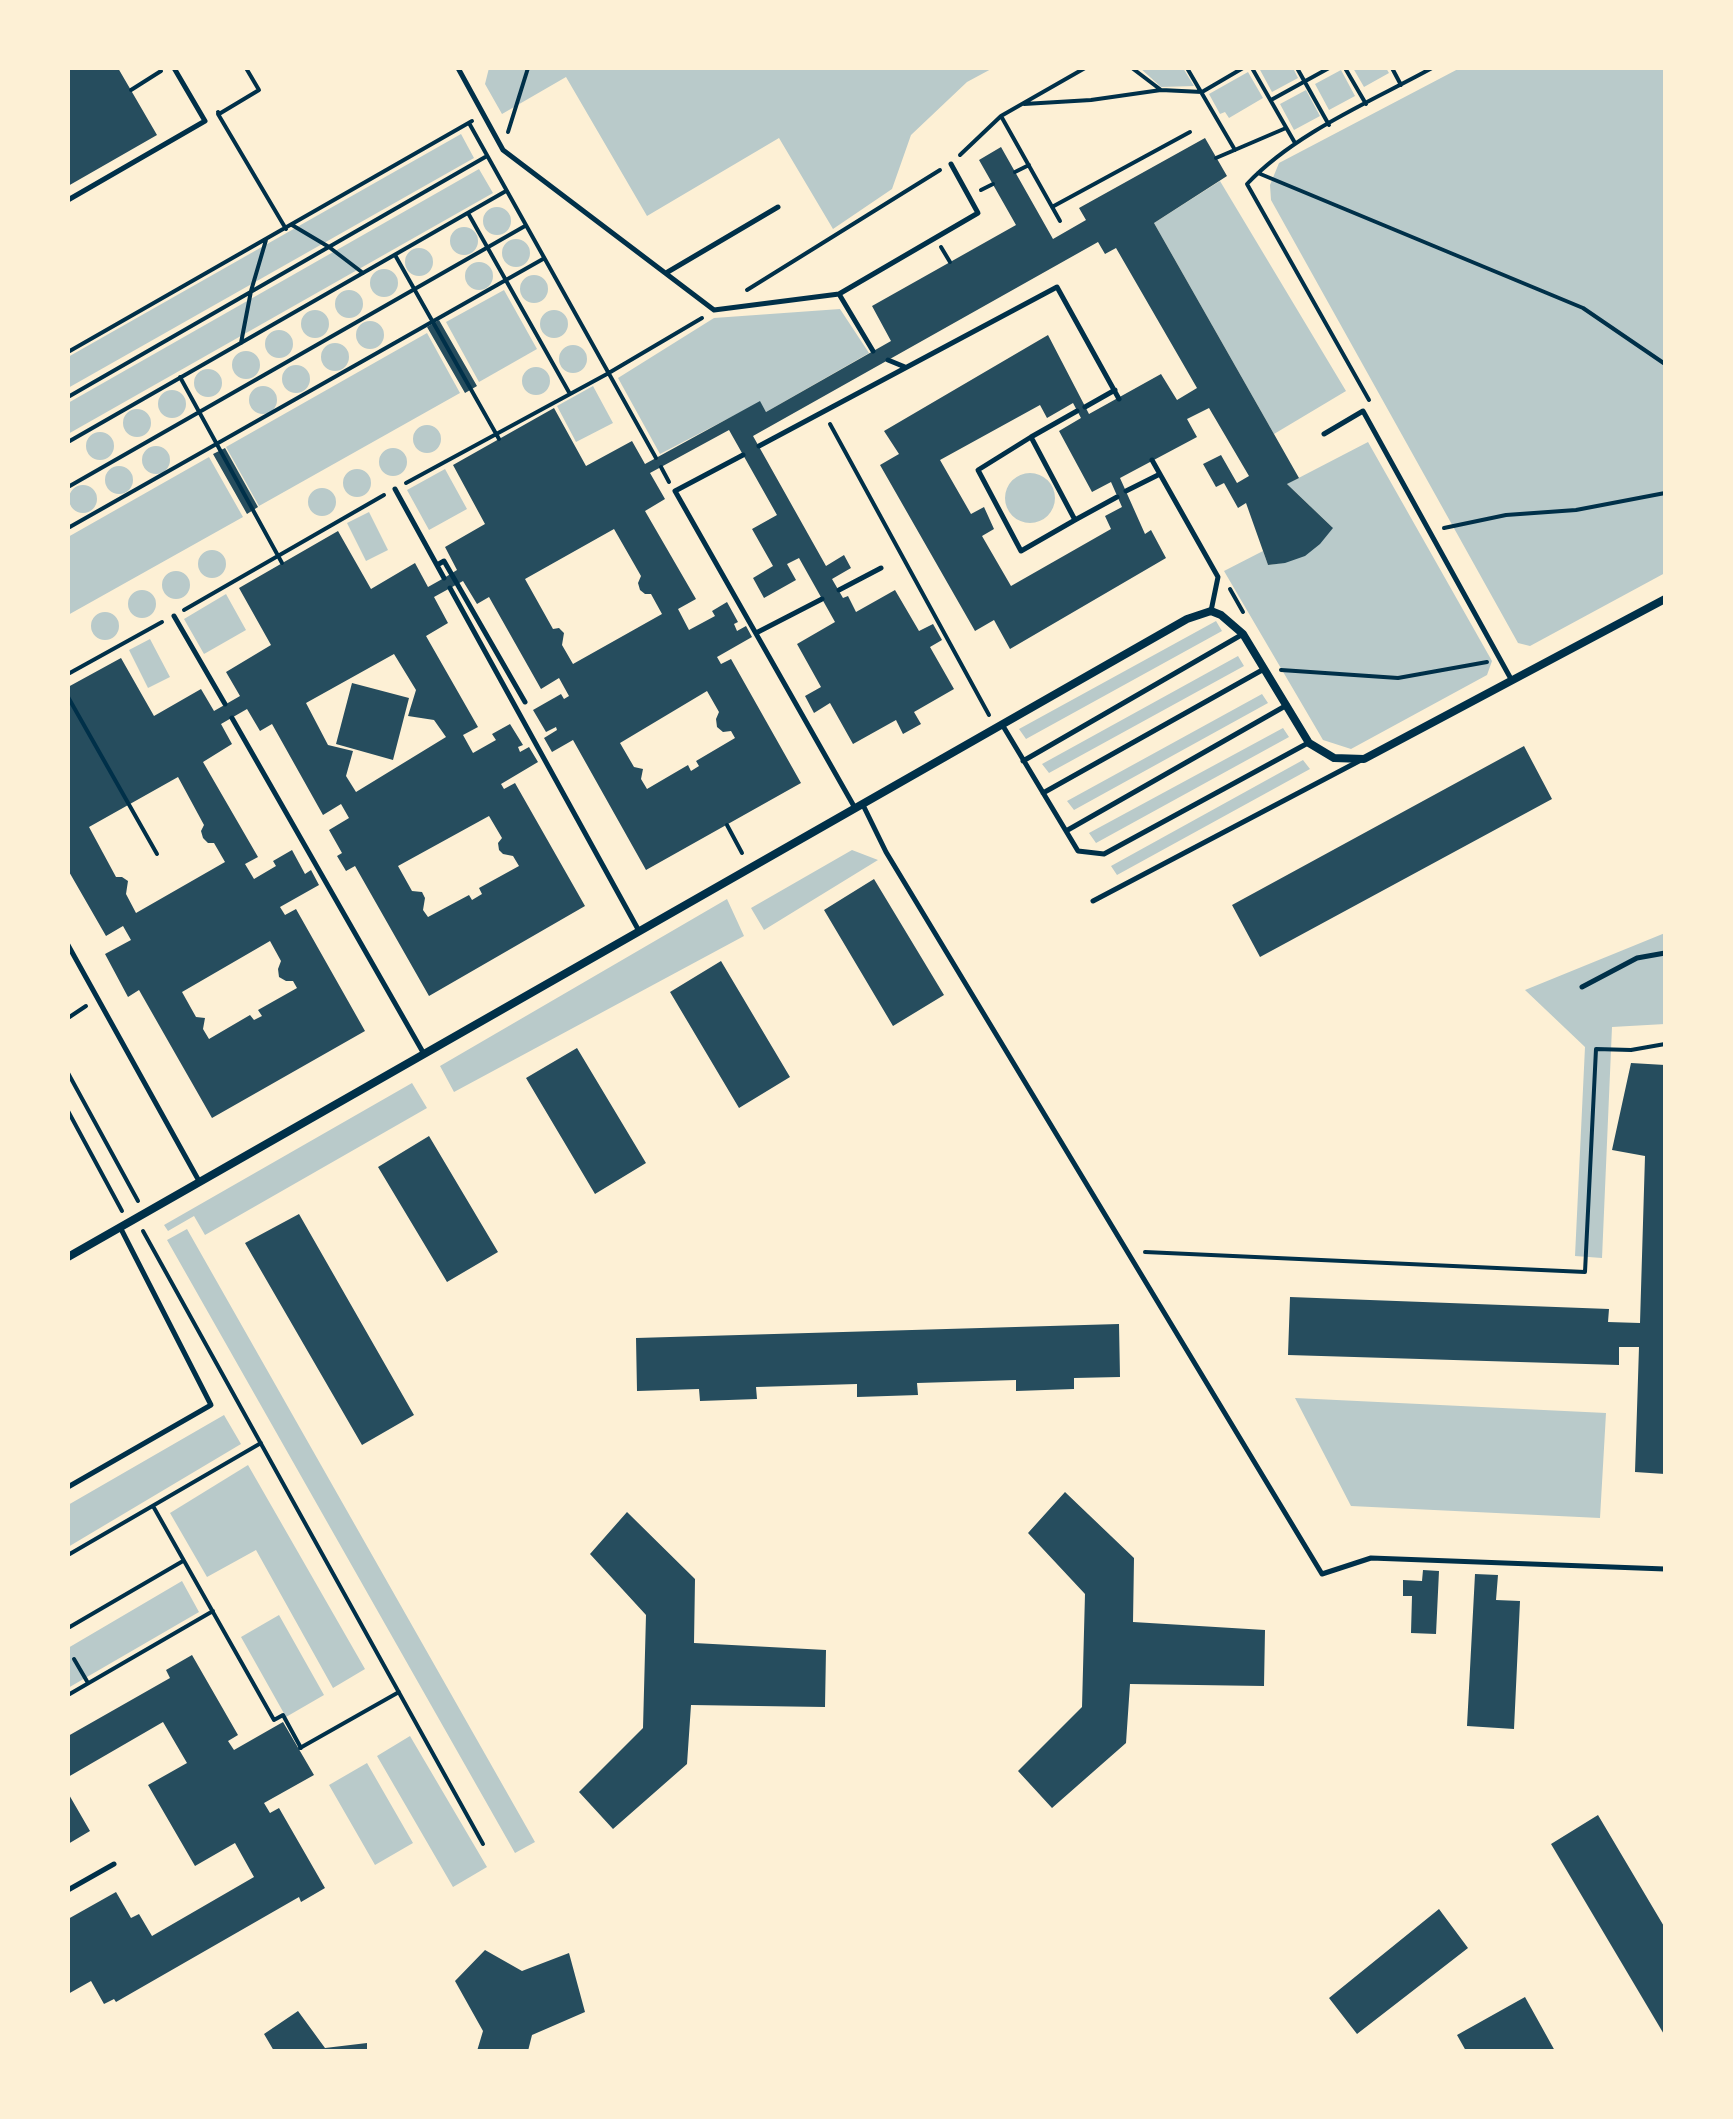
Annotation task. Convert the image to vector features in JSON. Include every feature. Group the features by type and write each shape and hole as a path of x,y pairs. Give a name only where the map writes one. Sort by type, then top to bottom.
{"street":[{"path":"68,1257 1187,619 1211,611 1221,615 1243,634 1309,743 1334,758 1364,759 1665,599"}],"lane":[{"path":"68,200 205,121 174,68"},
{"path":"458,68 503,150 714,310 839,294 978,213 951,164"},
{"path":"666,273 778,207"},
{"path":"759,446 1057,287 1119,399"},
{"path":"839,294 873,351"},
{"path":"888,360 906,367"},
{"path":"1085,407 1115,390"},
{"path":"1077,411 978,470 1021,551 1117,497"},
{"path":"1324,434 1363,411 1511,679"},
{"path":"1031,437 1075,520"},
{"path":"743,455 675,491 859,807 1322,1574 1371,1558 1665,1569"},
{"path":"1152,460 1218,577 1211,611"},
{"path":"1126,491 1160,474"},
{"path":"395,489 444,578"},
{"path":"437,565 444,561 525,702"},
{"path":"839,590 881,568"},
{"path":"450,588 639,932"},
{"path":"756,633 822,599"},
{"path":"174,616 225,704"},
{"path":"1023,761 1243,634"},
{"path":"1043,793 1264,669"},
{"path":"1066,831 1287,705"},
{"path":"232,718 424,1055"},
{"path":"1003,726 1078,851 1104,854 1309,743"},
{"path":"1093,901 1364,759"},
{"path":"68,945 200,1182"},
{"path":"1582,987 1637,958 1665,953"},
{"path":"68,1487 211,1405 120,1227"},
{"path":"68,1890 114,1864"}],"path":[{"path":"131,90 167,68"},
{"path":"205,121 259,90 246,68"},
{"path":"503,150 528,68"},
{"path":"741,294 951,164 1001,116 1085,68"},
{"path":"1132,68 1161,90"},
{"path":"1187,68 1235,150"},
{"path":"1021,104 1091,100 1161,90 1202,92 1243,68"},
{"path":"1252,68 1295,143"},
{"path":"1297,68 1329,125"},
{"path":"1271,100 1329,68"},
{"path":"1345,68 1366,104"},
{"path":"1392,68 1401,85"},
{"path":"1247,184 1295,143 1432,68"},
{"path":"219,114 286,229"},
{"path":"68,352 484,114"},
{"path":"1001,116 1060,221"},
{"path":"469,123 656,458"},
{"path":"1216,158 1286,128"},
{"path":"1052,207 1190,132"},
{"path":"68,397 487,156"},
{"path":"1015,172 1029,165"},
{"path":"1258,173 1583,308 1665,364"},
{"path":"68,442 506,191"},
{"path":"468,213 570,394"},
{"path":"292,225 329,247 363,273"},
{"path":"68,487 525,226"},
{"path":"241,343 251,291 266,240"},
{"path":"395,255 497,437"},
{"path":"68,528 543,259"},
{"path":"68,674 395,489 497,437 714,310"},
{"path":"180,377 282,563"},
{"path":"823,412 983,703"},
{"path":"1442,529 1506,515 1576,510 1665,493"},
{"path":"1223,576 1245,616"},
{"path":"1282,682 1275,670 1398,678 1502,661"},
{"path":"68,697 157,854"},
{"path":"727,825 742,853"},
{"path":"68,1018 98,999"},
{"path":"1144,1252 1585,1272 1596,1049 1631,1050 1665,1044"},
{"path":"68,1073 139,1202"},
{"path":"68,1111 123,1211"},
{"path":"136,1218 483,1844"},
{"path":"68,1555 261,1443"},
{"path":"153,1506 274,1720 283,1715 300,1748 399,1692"},
{"path":"68,1628 184,1560"},
{"path":"68,1695 213,1611"},
{"path":"74,1659 88,1683"}],"shaded area":[{"path":"489,68 993,68 967,82 911,135 892,189 833,229 779,138 647,216 566,77 502,114 485,84"},
{"path":"1140,68 1183,68 1194,86 1161,87"},
{"path":"1259,68 1293,68 1298,78 1272,92"},
{"path":"1353,68 1386,68 1389,73 1364,87"},
{"path":"1460,68 1665,68 1665,573 1530,646 1518,643 1271,200 1270,185 1279,163"},
{"path":"1341,70 1355,96 1329,110 1315,84"},
{"path":"1248,72 1263,98 1229,118 1225,112 1220,114 1209,94"},
{"path":"1306,90 1320,116 1294,130 1280,104"},
{"path":"461,134 474,158 68,388 68,357"},
{"path":"479,169 493,193 68,434 68,403"},
{"path":"1220,181 1346,391 1274,434 1154,223"},
{"path":"497,207 507,211 511,221 507,231 497,235 487,231 483,221 487,211"},
{"path":"464,227 474,231 478,241 474,251 464,255 454,251 450,241 454,231"},
{"path":"516,239 526,243 530,253 526,263 516,267 506,263 502,253 506,243"},
{"path":"419,248 429,252 433,262 429,272 419,276 409,272 405,262 409,252"},
{"path":"479,262 489,266 493,276 489,286 479,290 469,286 465,276 469,266"},
{"path":"384,269 394,273 398,283 394,293 384,297 374,293 370,283 374,273"},
{"path":"534,275 544,279 548,289 544,299 534,303 524,299 520,289 524,279"},
{"path":"349,290 359,294 363,304 359,314 349,318 339,314 335,304 339,294"},
{"path":"504,290 537,349 479,382 446,322"},
{"path":"840,309 869,353 766,412 760,402 660,454 618,378 714,318"},
{"path":"315,310 325,314 329,324 325,334 315,338 305,334 301,324 305,314"},
{"path":"554,310 564,314 568,324 564,334 554,338 544,334 540,324 544,314"},
{"path":"370,321 380,325 384,335 380,345 370,349 360,345 356,335 360,325"},
{"path":"279,330 289,334 293,344 289,354 279,358 269,354 265,344 269,334"},
{"path":"427,333 460,393 259,506 226,447"},
{"path":"335,343 345,347 349,357 345,367 335,371 325,367 321,357 325,347"},
{"path":"573,345 583,349 587,359 583,369 573,373 563,369 559,359 563,349"},
{"path":"246,351 256,355 260,365 256,375 246,379 236,375 232,365 236,355"},
{"path":"296,365 306,369 310,379 306,389 296,393 286,389 282,379 286,369"},
{"path":"536,367 546,371 550,381 546,391 536,395 526,391 522,381 526,371"},
{"path":"208,369 218,373 222,383 218,393 208,397 198,393 194,383 198,373"},
{"path":"263,386 273,390 277,400 273,410 263,414 253,410 249,400 253,390"},
{"path":"593,386 613,423 576,442 557,406"},
{"path":"172,390 182,394 186,404 182,414 172,418 162,414 158,404 162,394"},
{"path":"137,409 147,413 151,423 147,433 137,437 127,433 123,423 127,413"},
{"path":"427,425 437,429 441,439 437,449 427,453 417,449 413,439 417,429"},
{"path":"100,432 110,436 114,446 110,456 100,460 90,456 86,446 90,436"},
{"path":"1368,442 1492,661 1487,675 1351,749 1323,740 1224,571 1263,551 1268,565 1288,561 1319,543 1332,527 1287,484"},
{"path":"156,446 166,450 170,460 166,470 156,474 146,470 142,460 146,450"},
{"path":"393,448 403,452 407,462 403,472 393,476 383,472 379,462 383,452"},
{"path":"209,457 243,517 68,615 68,537"},
{"path":"119,466 129,470 133,480 129,490 119,494 109,490 105,480 109,470"},
{"path":"357,469 367,473 371,483 367,493 357,497 347,493 343,483 347,473"},
{"path":"445,469 467,509 429,530 407,490"},
{"path":"1030,473 1048,480 1055,498 1048,516 1030,523 1012,516 1005,498 1012,480"},
{"path":"83,485 93,489 97,499 93,509 83,513 73,509 69,499 73,489"},
{"path":"322,488 332,492 336,502 332,512 322,516 312,512 308,502 312,492"},
{"path":"369,512 388,550 366,561 347,523"},
{"path":"212,550 222,554 226,564 222,574 212,578 202,574 198,564 202,554"},
{"path":"176,571 186,575 190,585 186,595 176,599 166,595 162,585 166,575"},
{"path":"142,590 152,594 156,604 152,614 142,618 132,614 128,604 132,594"},
{"path":"226,594 246,630 204,654 184,619"},
{"path":"105,612 115,616 119,626 115,636 105,640 95,636 91,626 95,616"},
{"path":"1216,621 1222,631 1026,739 1019,729"},
{"path":"150,639 170,677 148,688 129,650"},
{"path":"1238,656 1244,666 1049,773 1042,764"},
{"path":"1262,694 1268,703 1074,810 1067,801"},
{"path":"1283,728 1289,737 1096,843 1089,833"},
{"path":"1303,760 1310,769 1117,875 1111,866"},
{"path":"852,850 878,860 764,930 751,908"},
{"path":"727,899 744,936 454,1092 440,1066"},
{"path":"1665,933 1665,1024 1612,1027 1602,1258 1575,1256 1585,1047 1525,990"},
{"path":"412,1083 427,1108 205,1235 194,1216 168,1231 164,1225"},
{"path":"187,1229 535,1842 515,1853 167,1240"},
{"path":"1295,1398 1606,1413 1600,1518 1351,1506"},
{"path":"224,1415 241,1444 68,1547 68,1505"},
{"path":"248,1465 365,1669 333,1688 256,1550 207,1577 170,1513"},
{"path":"182,1581 199,1612 68,1688 68,1648"},
{"path":"279,1615 324,1695 286,1717 241,1637"},
{"path":"410,1736 487,1867 453,1887 377,1756"},
{"path":"367,1763 413,1843 375,1865 329,1785"}],"building":[{"path":"68,68 118,68 157,135 68,186"},
{"path":"1205,138 1227,176 1154,223 1299,478 1287,484 1333,528 1320,544 1305,556 1268,565 1246,503 1238,508 1224,483 1216,487 1203,464 1221,455 1237,483 1249,476 1209,408 1187,419 1197,437 1120,478 1145,534 1151,530 1166,558 1010,649 994,620 975,631 880,465 899,454 884,431 1048,335 1089,414 1161,374 1177,400 1197,388 1116,248 1105,254 1098,242 753,436 826,566 844,555 851,568 832,579 843,598 848,596 856,612 895,590 919,631 933,624 942,640 930,647 954,689 914,712 921,724 903,734 896,720 853,744 830,703 814,713 805,696 821,687 797,644 835,622 799,558 787,564 796,580 764,598 753,578 773,566 752,529 777,515 729,430 650,473 665,499 645,511 696,599 678,609 689,630 715,616 712,611 727,602 738,622 734,624 737,631 746,626 752,637 717,657 721,664 731,659 801,783 646,870 573,740 552,752 544,738 557,730 556,727 546,732 533,710 561,694 564,699 569,696 559,678 541,689 489,597 477,604 463,581 434,597 448,623 426,636 478,727 463,735 473,753 496,740 492,734 510,724 523,745 518,747 520,752 529,747 538,762 501,784 504,789 515,783 585,906 429,996 355,866 346,871 337,856 342,853 329,830 349,818 341,804 323,815 272,724 260,731 247,709 221,724 232,744 203,762 258,857 245,864 254,879 276,866 273,861 292,850 305,874 311,870 319,885 280,907 285,915 296,909 365,1031 212,1118 139,990 128,997 105,954 131,940 123,926 106,936 68,870 68,687 121,658 154,716 201,689 214,711 240,696 226,672 271,645 239,588 338,531 371,589 415,563 428,587 444,578 457,570 445,547 485,524 453,465 554,408 586,466 632,441 645,464 760,401 766,412 891,341 872,306 1016,225 979,160 1001,147 1053,239 1086,220 1079,208","holes":["1073,403 1081,418 1059,431 1092,492 1111,482 1122,507 1105,516 1111,529 1011,586 982,536 994,529 984,507 971,514 940,460 1040,405 1047,418","614,529 641,576 638,583 640,590 651,594 662,614 573,664 562,645 564,633 559,628 553,629 525,579","394,654 416,690 408,716 434,720 446,737 356,792 346,776 353,751 328,745 306,703","707,691 719,712 717,727 723,732 731,731 735,738 696,761 699,766 691,771 688,765 647,789 641,779 643,769 634,767 620,743","178,777 204,825 201,831 203,838 208,843 214,843 225,862 136,913 126,894 128,881 116,877 89,827","489,816 502,838 498,843 499,850 513,856 519,866 479,888 482,894 472,900 469,895 428,917 423,910 425,898 422,892 412,891 398,866","270,941 281,961 279,977 293,981 297,988 258,1010 262,1016 254,1020 250,1015 209,1039 203,1029 205,1018 196,1017 182,992"]},
{"path":"439,320 477,386 465,393 427,327"},
{"path":"225,448 258,507 247,514 213,454"},
{"path":"352,683 409,698 393,760 336,744"},
{"path":"1524,746 1552,799 1260,957 1232,905"},
{"path":"874,879 944,995 893,1026 824,910"},
{"path":"721,961 790,1077 739,1108 670,992"},
{"path":"577,1048 646,1163 595,1194 526,1078"},
{"path":"1631,1063 1665,1065 1665,1474 1635,1472 1639,1347 1619,1347 1619,1365 1288,1355 1290,1297 1609,1309 1608,1322 1640,1323 1645,1156 1612,1150"},
{"path":"429,1136 498,1252 447,1282 378,1167"},
{"path":"299,1214 414,1415 362,1445 245,1243"},
{"path":"1119,1324 1120,1377 1074,1378 1074,1389 1016,1391 1016,1380 917,1383 918,1395 857,1397 857,1384 756,1387 757,1399 700,1401 699,1389 637,1391 636,1338"},
{"path":"1065,1492 1134,1558 1133,1622 1265,1630 1264,1686 1130,1684 1126,1743 1052,1808 1018,1771 1082,1707 1085,1594 1028,1533"},
{"path":"627,1512 695,1579 694,1643 826,1650 825,1707 691,1705 687,1764 613,1829 579,1792 643,1728 646,1615 590,1554"},
{"path":"1423,1570 1439,1571 1436,1634 1411,1633 1412,1596 1403,1596 1403,1580 1422,1581"},
{"path":"1475,1574 1498,1575 1496,1600 1520,1601 1514,1729 1467,1726"},
{"path":"192,1655 238,1735 228,1741 234,1750 283,1722 314,1775 264,1803 270,1813 279,1808 325,1888 301,1902 299,1897 116,2002 114,1999 104,2004 91,1981 68,1994 68,1919 116,1892 131,1918 139,1914 152,1936 254,1877 235,1843 195,1866 148,1785 187,1763 163,1722 68,1777 68,1736 170,1678 166,1670"},
{"path":"68,1793 90,1831 68,1844"},
{"path":"1598,1815 1665,1928 1665,2036 1551,1844"},
{"path":"1439,1909 1468,1948 1357,2034 1329,1998"},
{"path":"485,1950 522,1971 569,1953 585,2012 532,2035 528,2051 477,2051 483,2031 455,1981"},
{"path":"1525,1997 1555,2051 1466,2051 1457,2035"},
{"path":"298,2011 325,2048 367,2043 367,2051 274,2051 264,2034"}]}
